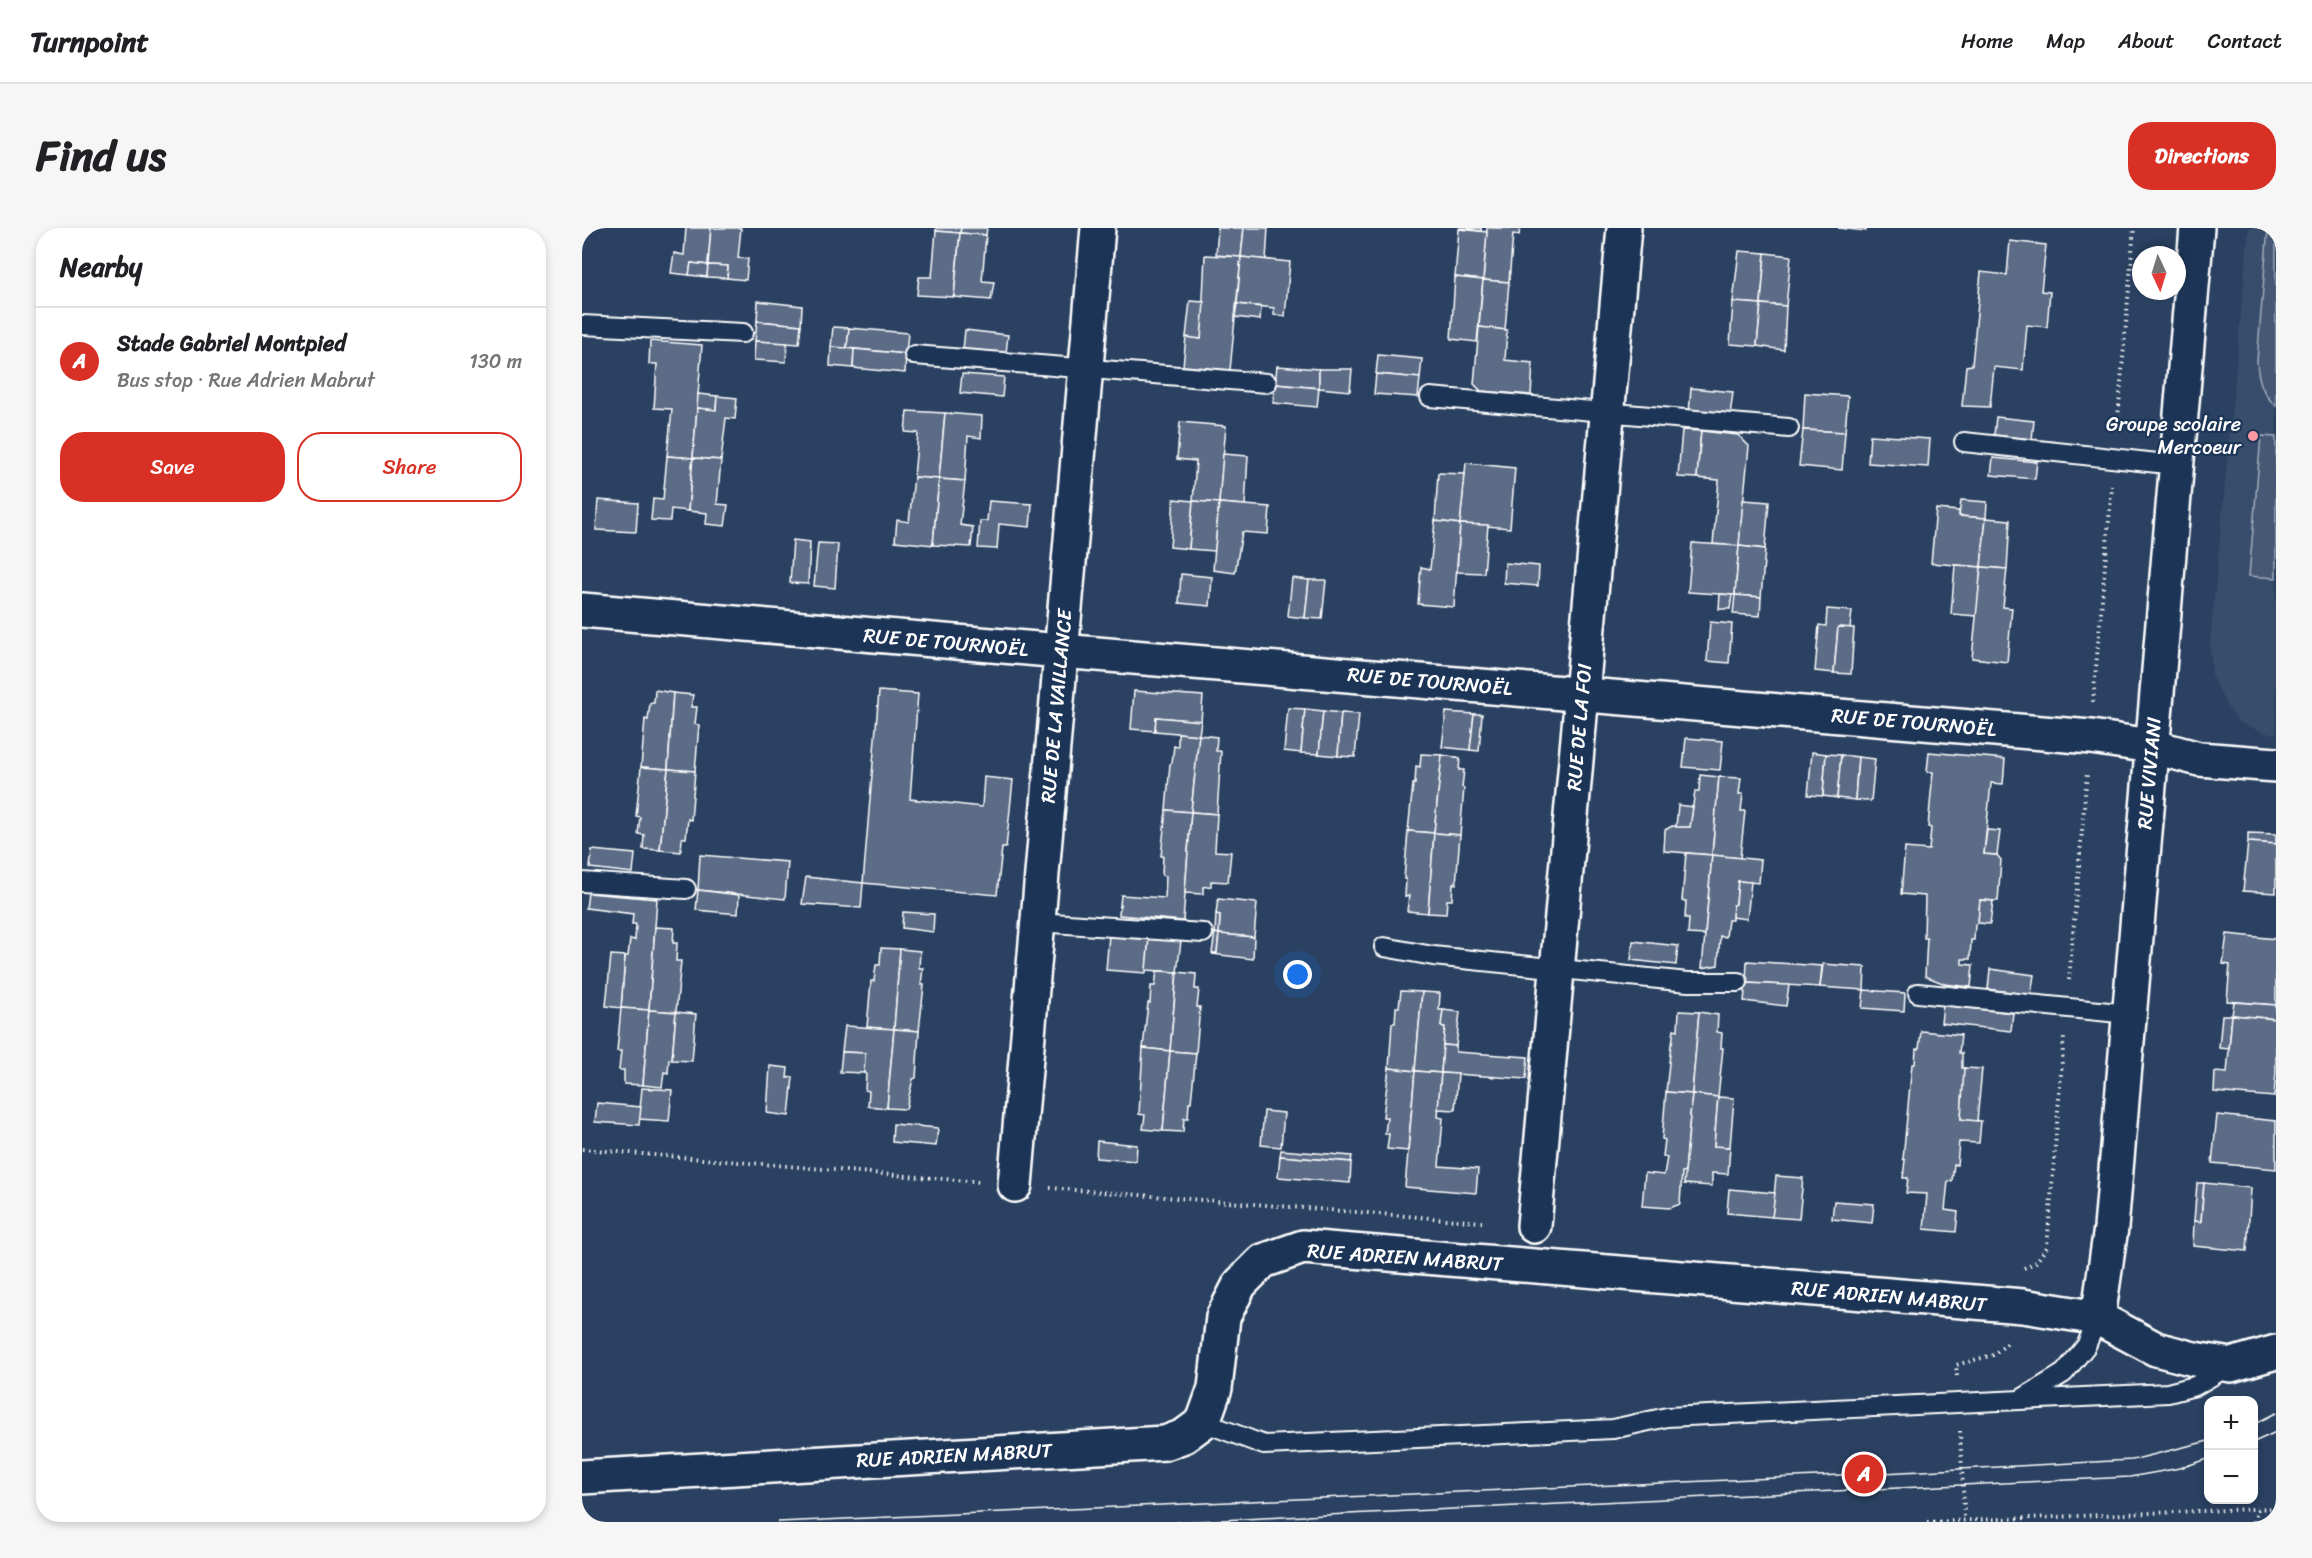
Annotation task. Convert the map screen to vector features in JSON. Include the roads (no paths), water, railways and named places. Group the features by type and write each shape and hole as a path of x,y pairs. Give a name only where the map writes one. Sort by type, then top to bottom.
{"street":[{"name":"RUE DE LA VAILLANCE","path":"1015,1185 1098,228"},
{"name":"RUE DE LA FOI","path":"1534,1226 1624,228"},
{"name":"RUE VIVIANI","path":"2098,1318 2111,1228 2197,228"},
{"name":"RUE DE TOURNOËL","path":"582,610 2091,737 2151,747 2199,759 2276,765"},
{"name":"RUE ADRIEN MABRUT","path":"582,1477 1165,1443 1184,1436 1203,1422 1215,1388 1223,1317 1239,1284 1263,1261 1303,1247 2023,1306 2098,1318 2156,1349 2194,1359 2254,1359"}],"lane":[{"path":"582,325 743,333"},
{"path":"914,355 1267,383"},
{"path":"1430,397 1789,428"},
{"path":"1964,442 2176,465"},
{"path":"582,882 686,889"},
{"path":"1037,922 1203,933"},
{"path":"1384,947 1433,956 1688,982 1738,982"},
{"path":"1918,993 2129,1014"},
{"path":"2019,1400 2064,1373 2086,1346 2098,1318"},
{"path":"1203,1422 1264,1445 1613,1429 1667,1417 2168,1393 2195,1386 2254,1359"}],"tram line":[{"path":"2258,1422 2276,1413"},
{"path":"2258,1440 2276,1432"},
{"path":"778,1522 2132,1460 2204,1442"},
{"path":"1177,1522 2130,1477 2180,1468 2204,1460"}],"place":[{"name":"Groupe scolaire Mercoeur","path":"2253,436"},
{"name":"Stade Gabriel Montpied","path":"1864,1474"}]}
